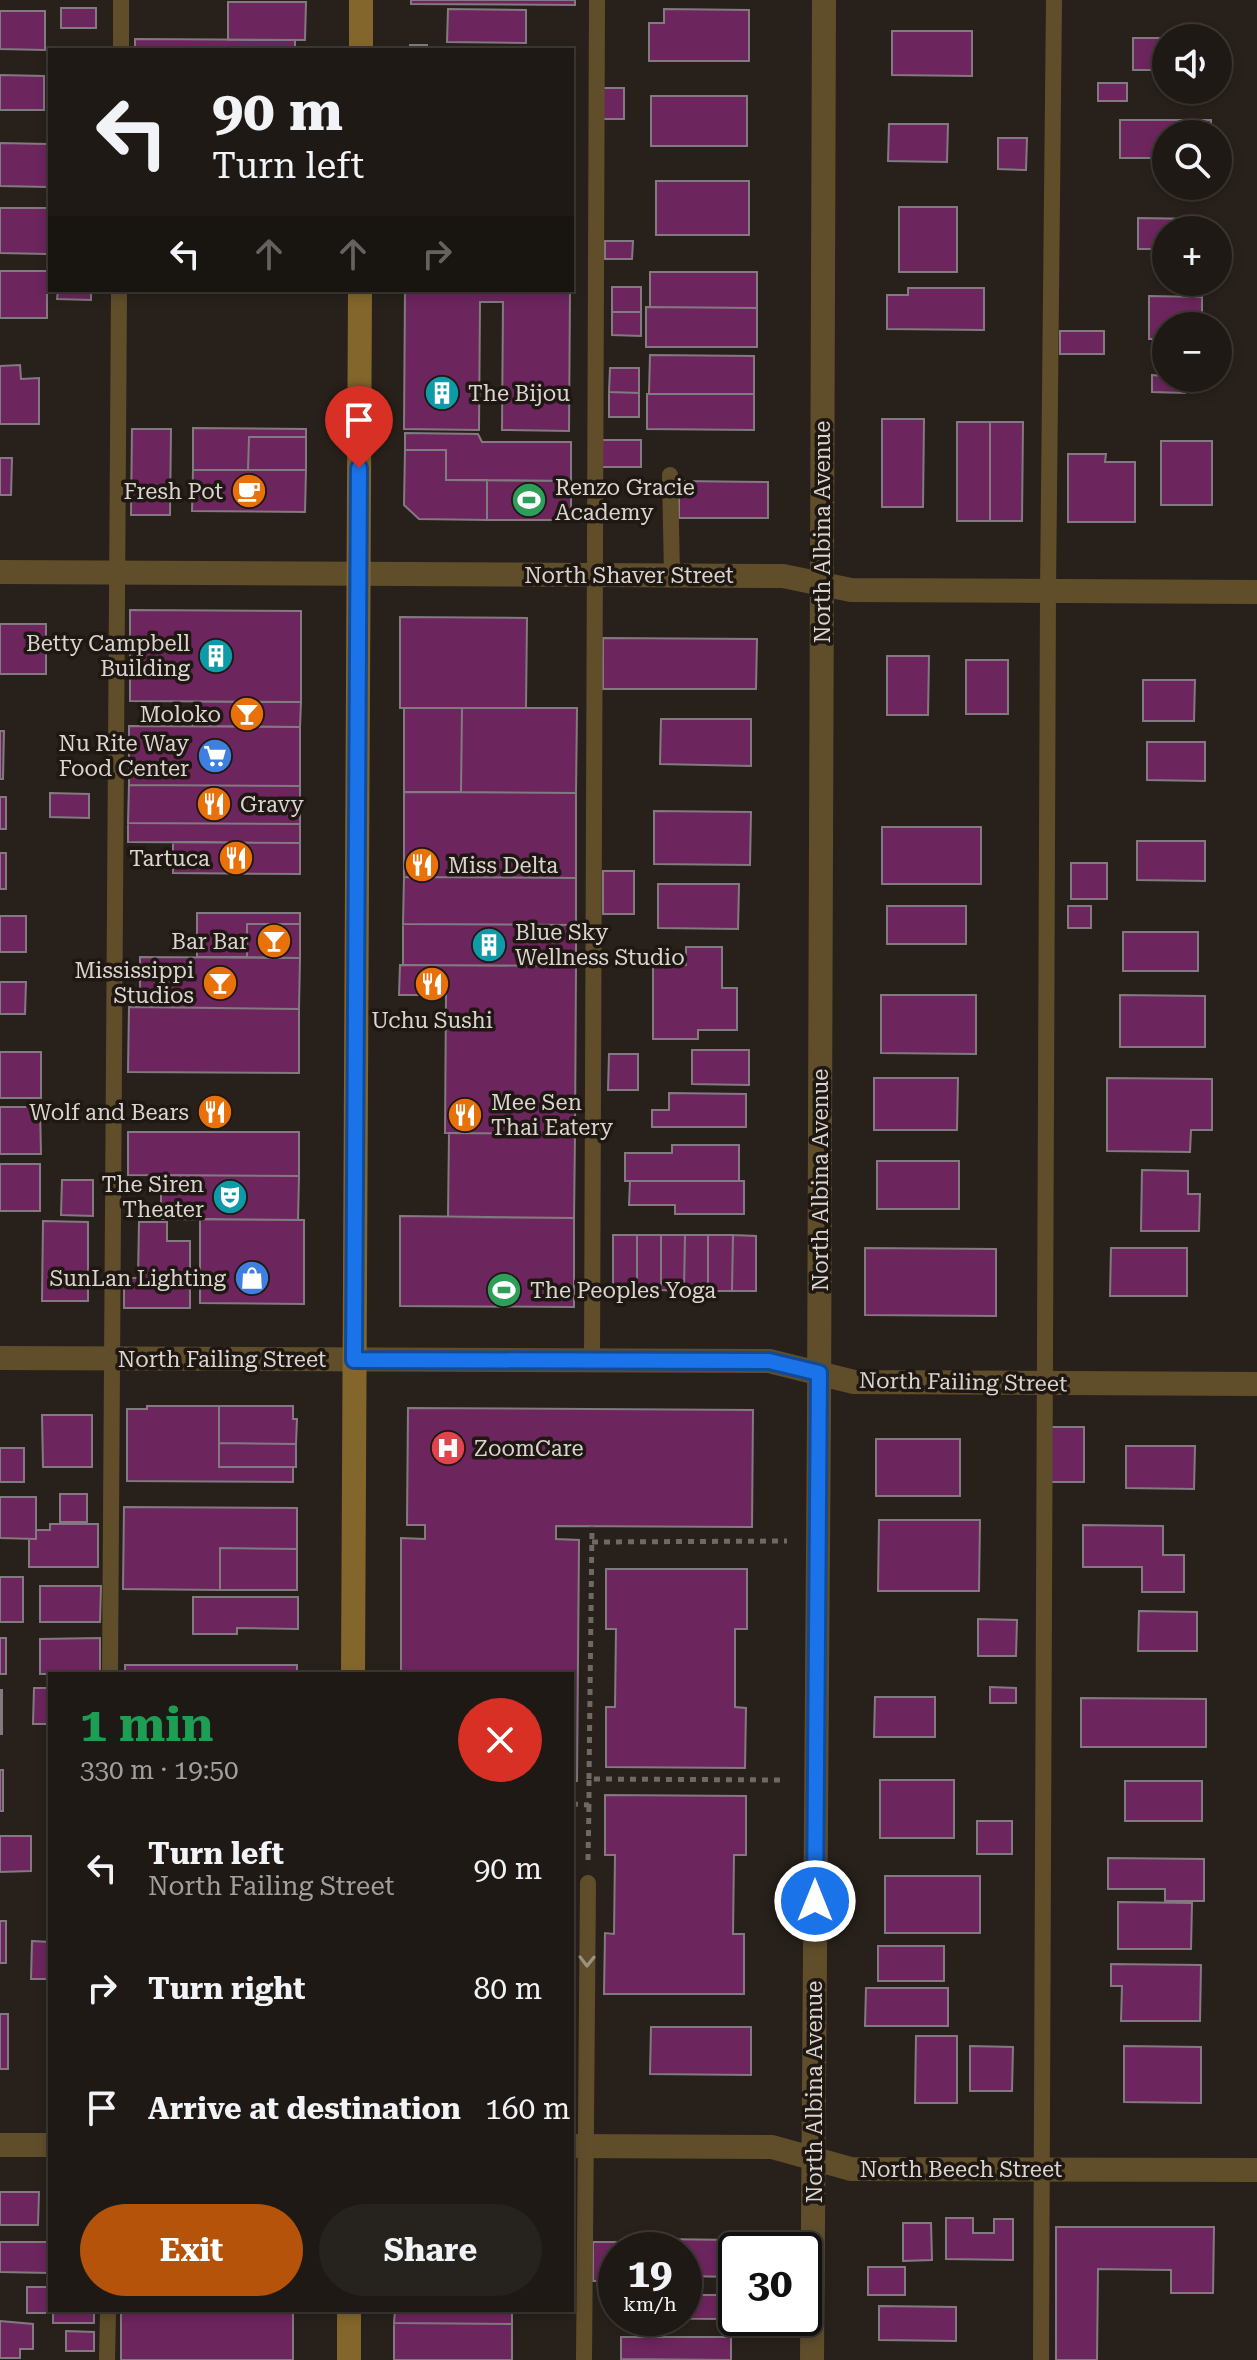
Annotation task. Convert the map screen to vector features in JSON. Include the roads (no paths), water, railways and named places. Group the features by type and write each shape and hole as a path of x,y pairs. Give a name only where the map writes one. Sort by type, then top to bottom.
{"street":[{"path":"361,0 361,48"},
{"name":"North Albina Avenue","path":"812,2360 824,0"},
{"path":"353,1672 360,292"},
{"name":"North Shaver Street","path":"0,572 783,576 851,590 1257,592"},
{"name":"North Failing Street","path":"0,1358 769,1361 854,1382 1257,1384"},
{"path":"0,2145 48,2145"},
{"name":"North Beech Street","path":"579,2146 772,2147 851,2169 1257,2170"},
{"path":"349,2312 349,2360"}],"lane":[{"path":"121,0 121,48"},
{"path":"592,1361 597,0"},
{"path":"1041,2360 1048,591 1054,0"},
{"path":"110,1672 119,292"},
{"path":"670,475 672,575"},
{"path":"584,2360 579,2146 588,1883"},
{"path":"107,2360 108,2312"}],"place":[{"name":"The Bijou","path":"442,393"},
{"name":"Fresh Pot","path":"249,491"},
{"name":"Renzo Gracie Academy","path":"529,500"},
{"name":"Betty Campbell Building","path":"216,656"},
{"name":"Moloko","path":"247,714"},
{"name":"Nu Rite Way Food Center","path":"215,756"},
{"name":"Gravy","path":"214,804"},
{"name":"Tartuca","path":"236,858"},
{"name":"Miss Delta","path":"422,865"},
{"name":"Bar Bar","path":"274,941"},
{"name":"Blue Sky Wellness Studio","path":"489,945"},
{"name":"Mississippi Studios","path":"220,983"},
{"name":"Uchu Sushi","path":"432,984"},
{"name":"Wolf and Bears","path":"215,1112"},
{"name":"Mee Sen Thai Eatery","path":"465,1115"},
{"name":"The Siren Theater","path":"230,1197"},
{"name":"SunLan Lighting","path":"252,1278"},
{"name":"The Peoples Yoga","path":"504,1290"},
{"name":"ZoomCare","path":"448,1448"}]}
